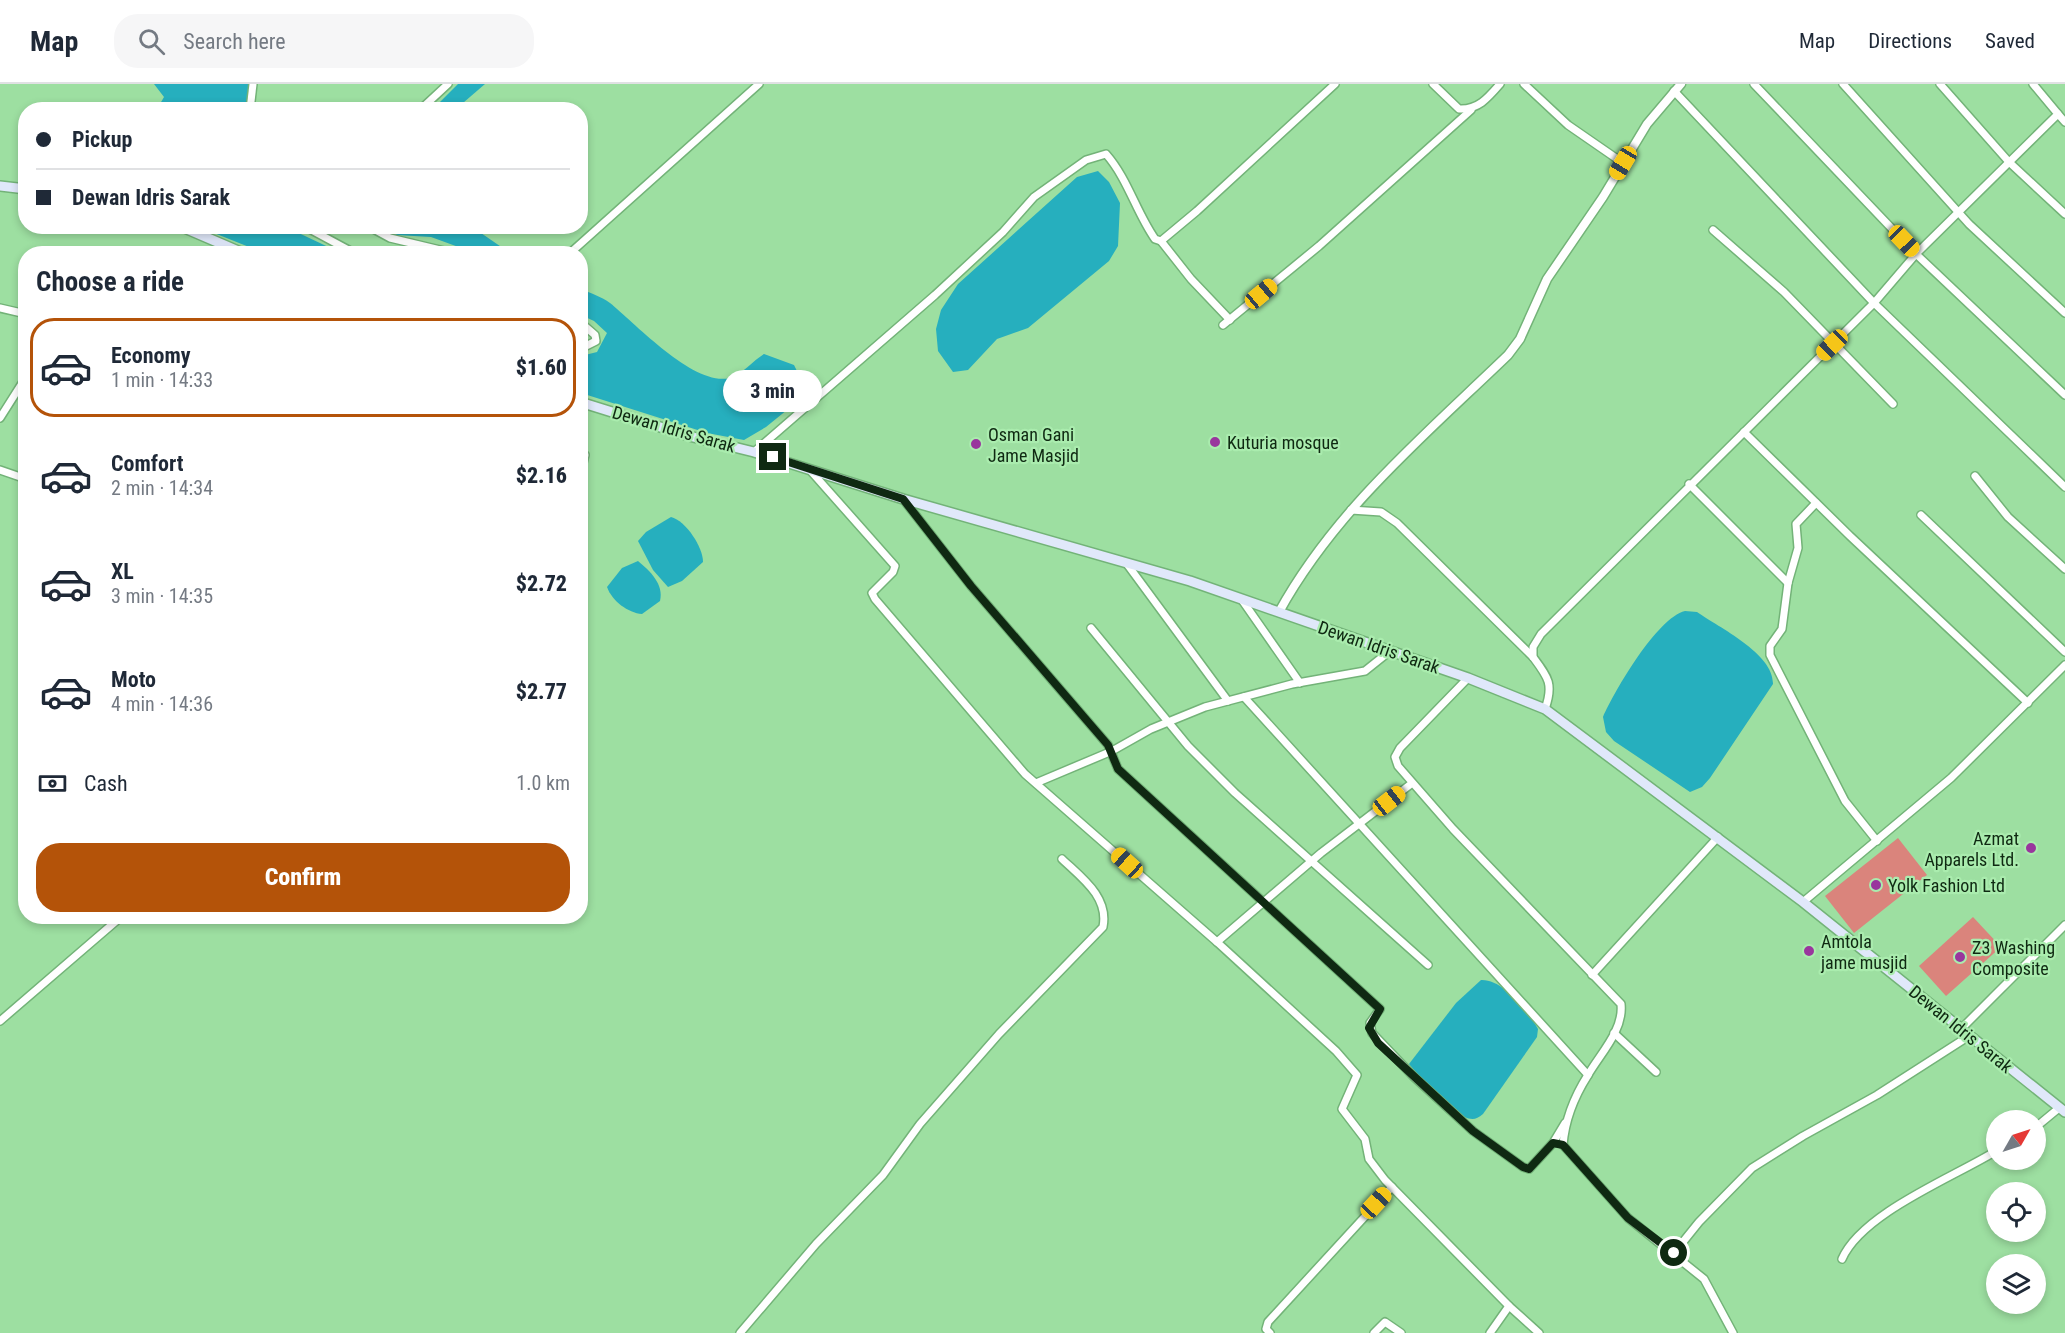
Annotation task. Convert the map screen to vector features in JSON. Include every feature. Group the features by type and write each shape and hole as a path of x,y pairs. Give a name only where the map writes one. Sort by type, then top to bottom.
{"main road":[{"path":"0,186 18,188"},
{"path":"199,234 226,246"},
{"name":"Dewan Idris Sarak","path":"588,404 689,436 754,452 903,499 1125,562 1279,612 1468,678 1545,709 1803,902 2062,1110"}],"street":[{"path":"251,102 253,84"},
{"path":"429,102 448,84"},
{"path":"578,246 759,84"},
{"path":"1161,241 1197,212 1335,84"},
{"path":"1433,84 1459,110 1471,110"},
{"path":"1223,325 1319,246 1471,110 1486,100 1500,84"},
{"path":"1524,84 1569,125 1623,163"},
{"path":"1279,612 1296,584 1351,510 1405,453 1508,355 1520,339 1547,279 1647,124 1681,84"},
{"path":"1754,84 1916,254 2065,395"},
{"path":"1843,84 1959,214 2065,313"},
{"path":"1940,84 2009,162 2065,214"},
{"path":"2033,84 2065,122"},
{"path":"1674,91 1874,303 2065,487"},
{"path":"1533,657 1533,646 1541,634 1689,484 1874,303 1916,254 2058,114"},
{"path":"754,452 936,295 1003,232 1034,197 1096,155 1106,154 1120,170 1140,217 1155,239 1161,241 1191,279 1230,320"},
{"path":"1713,230 1784,292 1893,404"},
{"path":"319,234 341,246"},
{"path":"383,234 424,246"},
{"path":"0,308 18,312"},
{"path":"588,329 596,336 596,341 588,345"},
{"path":"0,418 18,390"},
{"path":"1744,432 2028,703"},
{"path":"809,469 895,566 893,572 872,593 875,599 977,720 1036,783 1217,942 1336,1051 1357,1075 1342,1109 1365,1139 1369,1159 1392,1187 1509,1306 1539,1333"},
{"path":"0,470 18,476"},
{"path":"1975,476 2008,517 2065,569"},
{"path":"1689,484 1788,583"},
{"path":"903,499 971,586 1112,751 1118,769 1380,1009 1369,1028 1378,1043 1473,1131 1529,1169 1553,1143 1565,1123 1588,1075 1614,1033 1622,1014 1621,1004 1411,784 1398,766 1395,757 1468,678"},
{"path":"1816,503 1796,524 1798,548 1788,583 1782,629 1770,646 1770,655 1845,801 1877,841"},
{"path":"1351,510 1380,512 1397,523 1533,657 1547,675 1550,693 1545,709"},
{"path":"1920,515 2065,652"},
{"path":"1125,562 1228,701"},
{"path":"1242,600 1300,683"},
{"path":"1091,628 1168,722 1235,794 1428,966"},
{"path":"1036,783 1112,751 1168,722 1205,707 1300,683 1365,671 1390,651"},
{"path":"1803,902 1951,778 2065,665"},
{"path":"1244,697 1588,1075"},
{"path":"1217,942 1311,861 1411,784"},
{"path":"1592,975 1718,837"},
{"path":"740,1333 816,1244 883,1175 920,1124 999,1034 1103,927 1106,914 1101,901 1089,885 1062,860"},
{"path":"0,1021 113,924"},
{"path":"1960,1029 2065,925"},
{"path":"1614,1033 1656,1072"},
{"path":"1674,1253 1699,1222 1752,1168 1803,1136 1877,1095 1969,1036"},
{"path":"2046,1120 2062,1110"},
{"path":"1563,1145 1565,1123"},
{"path":"1553,1143 1563,1145 1628,1218 1704,1279 1733,1333"},
{"path":"1842,1259 1849,1244 1878,1219 1986,1157"},
{"path":"1270,1333 1266,1329 1268,1322 1392,1187"},
{"path":"1490,1333 1509,1306"},
{"path":"1374,1333 1385,1322 1401,1333"}],"water":[{"path":"154,84 249,84 250,92 247,102 161,102 164,97"},
{"path":"458,84 485,84 464,102 440,102"},
{"path":"1098,171 1109,182 1120,203 1118,246 1109,261 1028,328 997,339 968,370 953,372 938,351 936,329 941,310 958,284 1077,177"},
{"path":"216,234 301,234 326,246 246,246"},
{"path":"394,234 482,234 500,246 456,246 431,237"},
{"path":"588,292 610,303 649,338 700,373 716,378 730,378 739,374 764,354 794,365 801,379 798,401 766,427 744,440 707,433 588,395 588,354 597,352 607,333 588,318"},
{"path":"671,517 677,519 693,535 703,562 682,581 668,587 653,570 638,541 646,532"},
{"path":"638,561 655,578 661,595 660,601 642,614 621,605 607,587 622,568"},
{"path":"1685,611 1697,612 1755,652 1765,662 1771,673 1773,684 1710,778 1702,787 1690,792 1614,741 1606,732 1603,717 1627,673 1650,640 1674,616"},
{"path":"1481,980 1489,981 1506,990 1521,1005 1538,1029 1537,1037 1483,1114 1472,1119 1464,1117 1423,1081 1409,1064 1456,1003"}],"building":[{"name":"Yolk Fashion Ltd","path":"1898,838 1927,875 1854,933 1825,896"},
{"name":"Z3 Washing Composite","path":"1973,917 2001,947 1946,996 1919,966"}],"place":[{"name":"Kuturia mosque","path":"1215,442"},
{"name":"Osman Gani Jame Masjid","path":"976,444"},
{"name":"Azmat Apparels Ltd.","path":"2031,848"},
{"name":"Yolk Fashion Ltd","path":"1876,885"},
{"name":"Amtola jame musjid","path":"1809,951"},
{"name":"Z3 Washing Composite","path":"1960,957"}],"route":[{"path":"773,457 903,499 971,586 1108,745 1118,769 1380,1009 1369,1028 1378,1043 1473,1131 1523,1167 1529,1169 1553,1143 1563,1145 1628,1218 1674,1253"}]}
